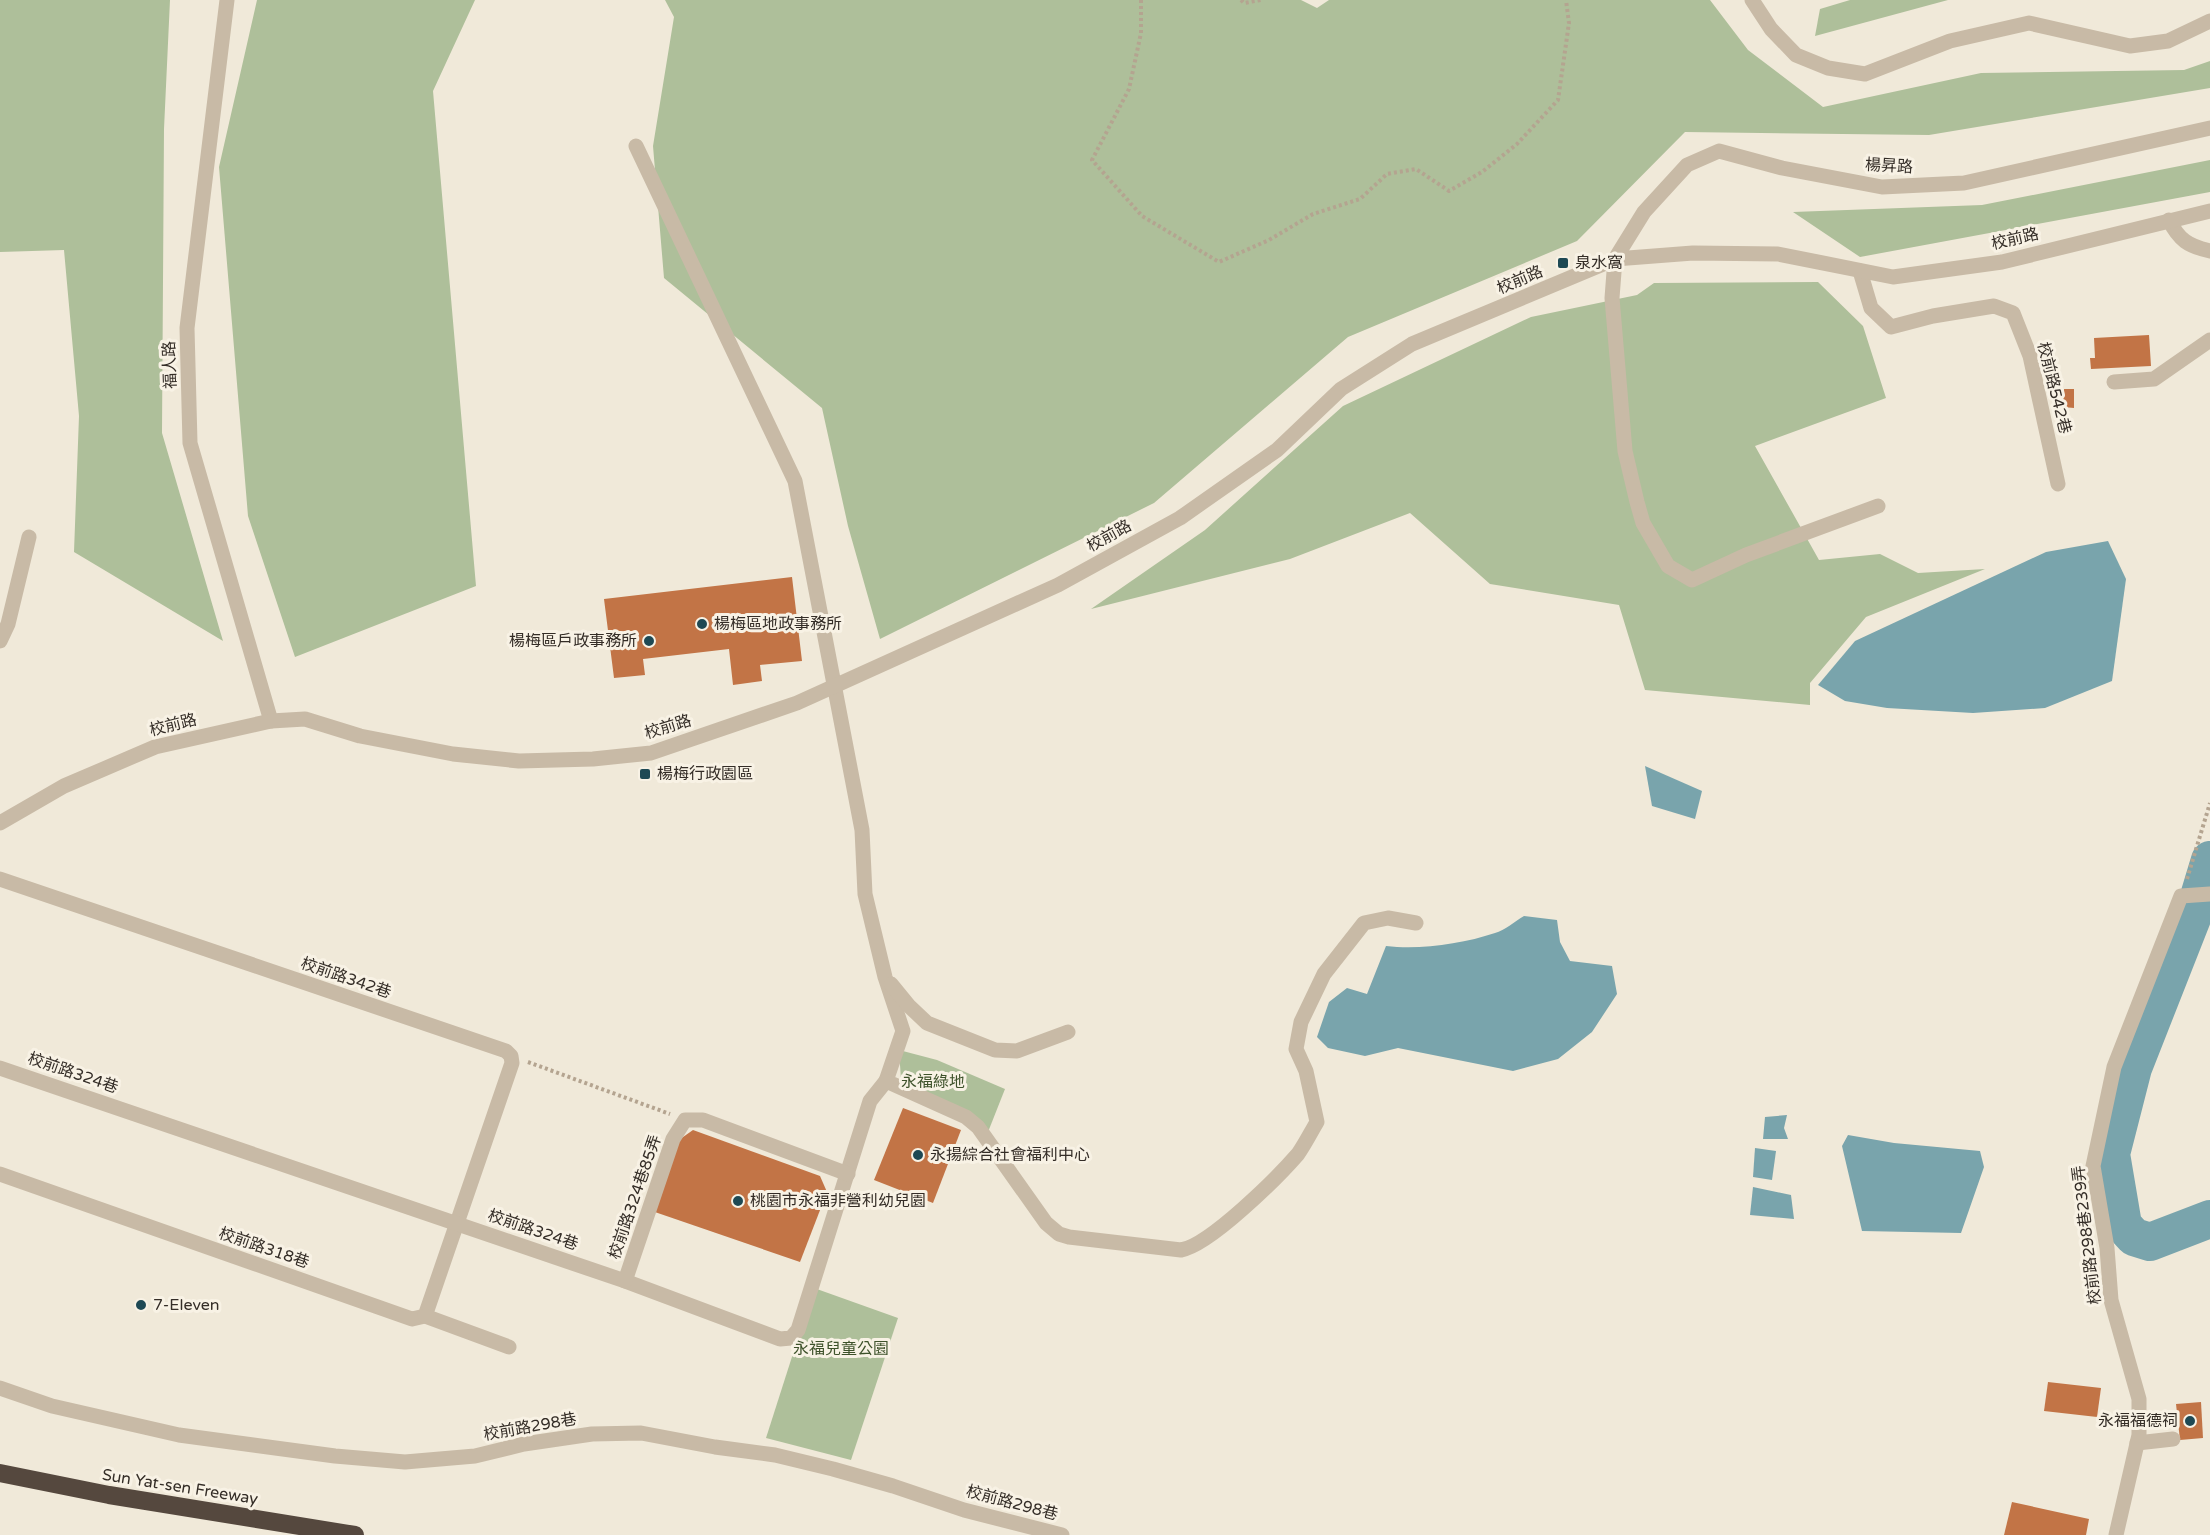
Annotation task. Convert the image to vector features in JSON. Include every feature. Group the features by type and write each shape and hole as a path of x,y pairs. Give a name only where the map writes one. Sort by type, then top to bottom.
{"highway":[{"name":"Sun Yat-sen Freeway","path":"0,1473 109,1495 355,1535"}],"street":[{"name":"福人路","path":"227,0 187,328 190,443 271,721"},
{"path":"1752,0 1771,29 1796,55 1828,68 1865,74 1950,41 2029,23 2130,46 2168,41 2210,21"},
{"name":"楊昇路","path":"1615,260 1644,212 1687,165 1719,151 1782,168 1882,187 1952,184 2210,128"},
{"name":"校前路324巷","path":"0,1068 625,1281 780,1339 791,1338 798,1330 870,1101 886,1081 903,1031 885,977 865,894 862,830 795,481 636,146"},
{"name":"校前路","path":"0,824 64,786 155,747 271,721 305,719 360,736 453,754 519,761 593,759 651,753 797,703 1058,585 1180,518 1277,450 1341,389 1412,344 1615,260 1693,253 1778,254 1893,277 2002,262 2210,211"},
{"path":"2169,220 2177,237 2195,248 2210,251"},
{"path":"1615,260 1612,298 1625,451 1644,523 1668,566 1692,580 1746,555 1878,506"},
{"name":"校前路542巷","path":"1860,271 1871,308 1891,327 1933,316 1994,306 2013,313 2030,357 2058,484"},
{"path":"2114,382 2154,379 2210,340"},
{"path":"0,641 8,624 29,537"},
{"name":"校前路342巷","path":"0,879 506,1051 511,1056"},
{"path":"2181,896 2210,894"},
{"name":"校前路298巷239弄","path":"2116,1535 2139,1435 2139,1399 2111,1300 2107,1248 2093,1166 2114,1067 2181,896"},
{"path":"886,1081 966,1118 978,1127 1046,1223 1059,1234 1069,1238 1181,1250 1191,1249 1247,1205 1299,1153 1317,1122 1306,1071 1296,1049 1301,1022 1324,975 1364,923 1388,918 1416,923"},
{"path":"885,977 909,1006 927,1023 995,1050 1017,1051 1068,1032"},
{"path":"424,1316 512,1063 511,1056"},
{"path":"685,1120 703,1120 848,1173"},
{"name":"校前路324巷85弄","path":"625,1281 673,1140 685,1120"},
{"name":"校前路318巷","path":"0,1174 412,1319 424,1316 509,1347"},
{"name":"校前路298巷","path":"0,1388 52,1406 179,1435 335,1456 405,1462 475,1456 524,1443 592,1434 641,1433 715,1447 775,1455 893,1486 964,1510 1062,1535"},
{"path":"2137,1443 2173,1438"}],"path":[{"path":"1141,0 1140,33 1128,89 1092,160 1142,216 1218,262 1269,240 1313,214 1360,199 1387,174 1416,169 1449,191 1482,172 1517,144 1558,100 1569,23 1566,0"},
{"path":"1241,0 1244,3 1261,0"},
{"path":"2181,896 2210,803"},
{"path":"511,1056 685,1120"}],"green space":[{"path":"0,0 170,0 164,129 162,433 223,641 74,552 79,416 64,250 0,252"},
{"path":"257,0 475,0 433,91 476,586 295,657 248,516 219,167"},
{"path":"665,0 1301,0 1317,8 1329,0 1710,0 1748,50 1823,107 1981,73 2184,70 2210,61 2210,88 1929,135 1685,132 1577,241 1348,337 1154,503 880,639 848,526 822,408 664,278 653,146 674,17"},
{"path":"1850,0 1948,0 1815,36 1820,9"},
{"path":"2210,160 2210,192 1860,257 1793,212 1982,205"},
{"path":"1818,282 1863,326 1886,398 1755,446 1819,560 1880,554 1918,573 1985,569 1866,617 1810,683 1810,705 1645,690 1619,605 1490,584 1410,513 1290,559 1091,609 1205,530 1343,406 1531,317 1637,295 1654,283"},
{"name":"永福綠地","path":"899,1050 937,1060 1005,1089 988,1132 902,1094"},
{"name":"永福兒童公園","path":"814,1288 898,1318 851,1460 766,1438"}],"water":[{"path":"2108,541 2126,579 2112,681 2045,708 1973,713 1887,708 1845,701 1818,685 1855,641 2046,552"},
{"path":"1645,766 1702,791 1695,819 1652,806"},
{"path":"1524,916 1557,920 1560,942 1570,961 1612,966 1617,994 1592,1032 1558,1059 1513,1071 1398,1048 1365,1056 1328,1048 1317,1037 1329,1002 1347,988 1367,994 1386,946 1427,947 1469,940 1499,932"},
{"path":"1787,1115 1784,1128 1788,1139 1763,1139 1765,1117"},
{"path":"1848,1135 1894,1143 1980,1151 1984,1167 1961,1233 1862,1231 1842,1146"},
{"path":"1755,1148 1776,1151 1772,1180 1753,1177"},
{"path":"1753,1187 1791,1195 1794,1219 1750,1215"}],"building":[{"path":"2149,335 2151,366 2091,369 2090,358 2095,358 2094,338"},
{"path":"2064,389 2074,389 2074,408 2063,407"},
{"name":"楊梅區地政事務所","path":"792,577 802,661 760,665 762,681 733,685 729,649 643,659 645,675 614,678 604,599"},
{"name":"永揚綜合社會福利中心","path":"903,1108 961,1130 933,1203 874,1180"},
{"name":"桃園市永福非營利幼兒園","path":"693,1130 820,1176 827,1192 800,1262 649,1210 676,1142"},
{"path":"2048,1382 2101,1388 2097,1417 2044,1411"},
{"name":"永福福德祠","path":"2201,1402 2203,1438 2180,1440 2176,1404"},
{"path":"2012,1502 2089,1519 2086,1535 2004,1535"}],"waterway":[{"path":"2210,860 2194,913 2133,1068 2111,1154 2123,1225 2134,1237 2150,1242 2210,1219"}],"place":[{"name":"泉水窩","path":"1563,263"},
{"name":"楊梅區地政事務所","path":"702,624"},
{"name":"楊梅區戶政事務所","path":"649,641"},
{"name":"楊梅行政園區","path":"645,774"},
{"name":"永揚綜合社會福利中心","path":"918,1155"},
{"name":"桃園市永福非營利幼兒園","path":"738,1201"},
{"name":"7-Eleven","path":"141,1305"},
{"name":"永福福德祠","path":"2190,1421"}]}
